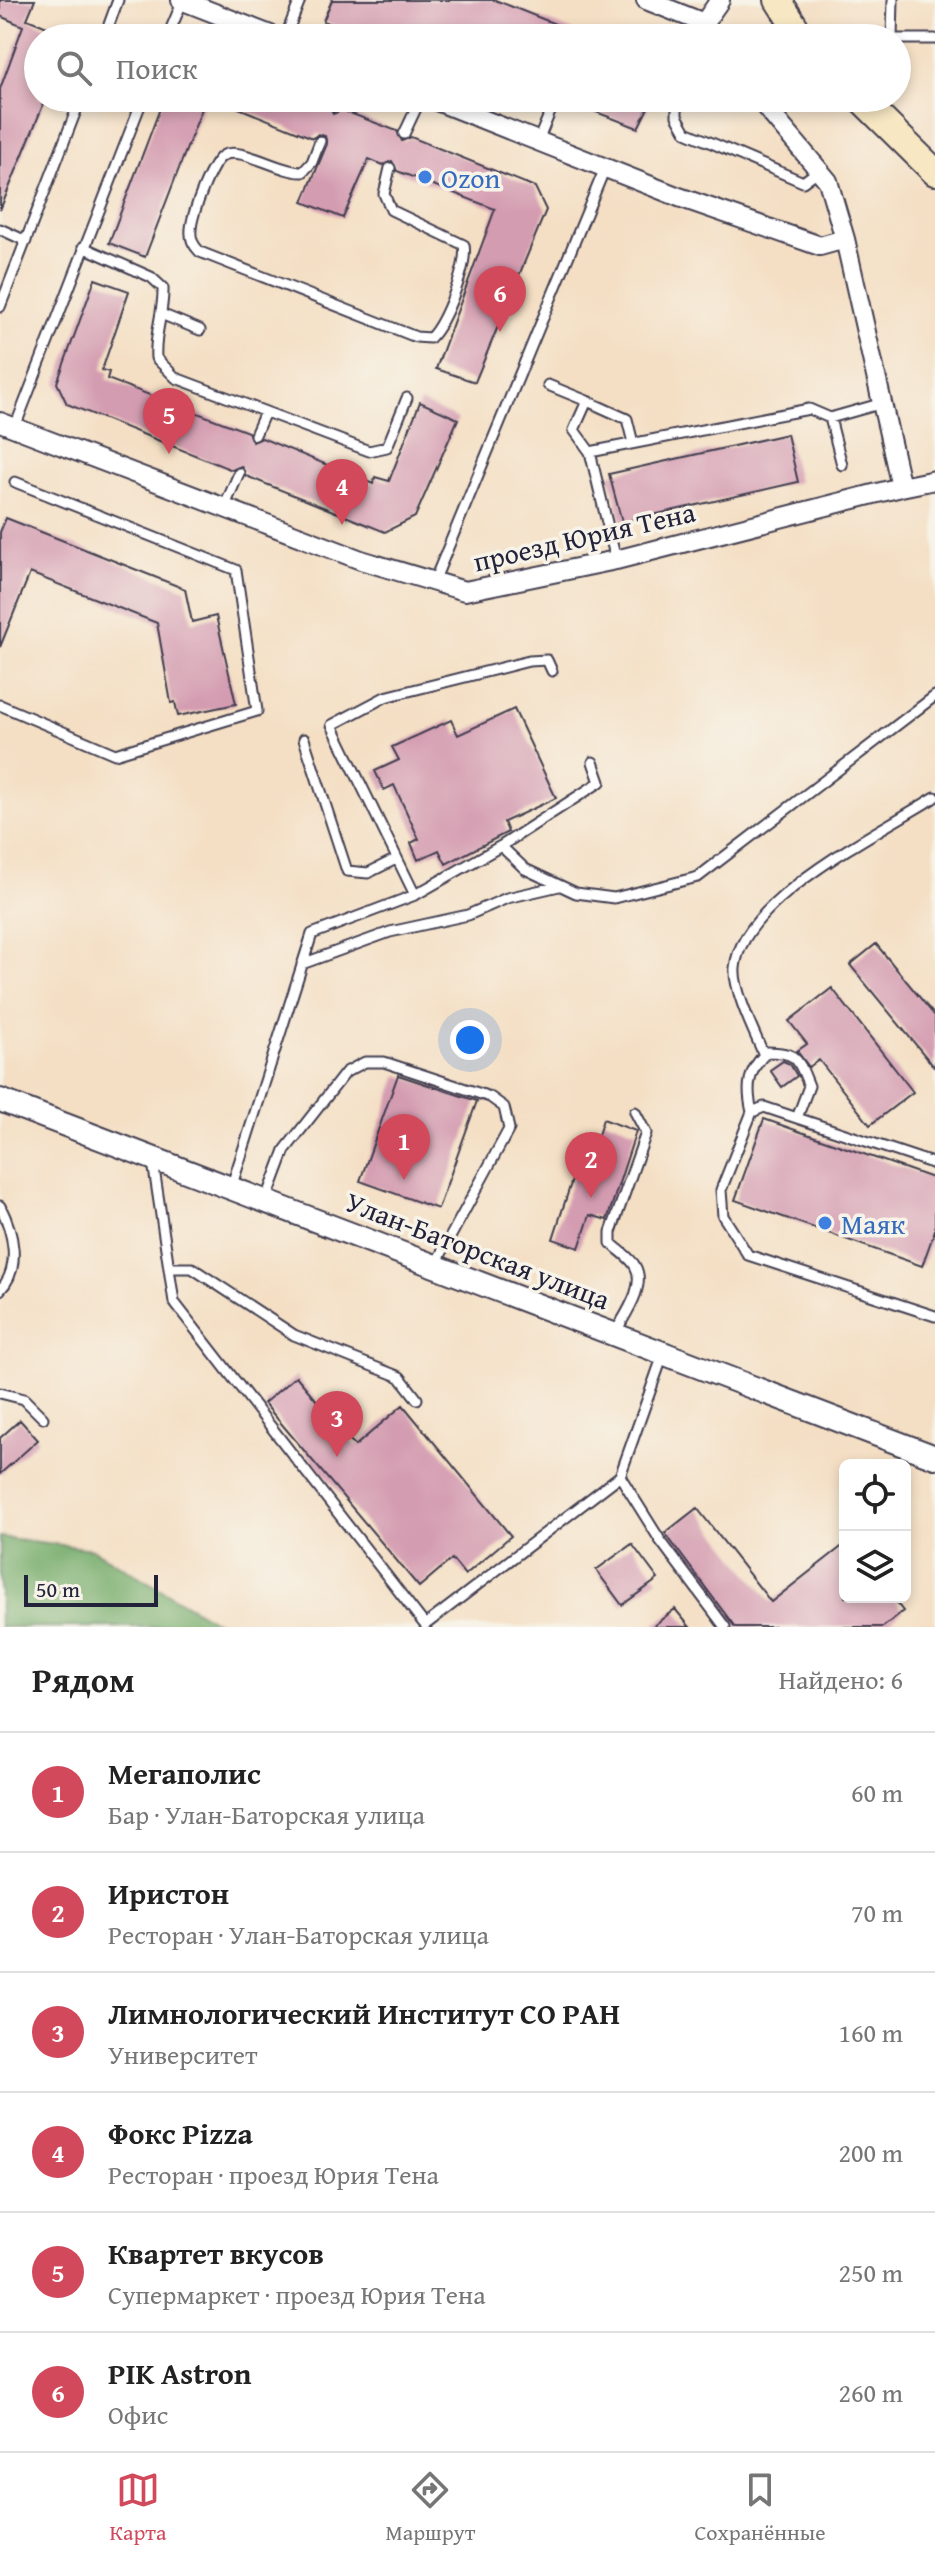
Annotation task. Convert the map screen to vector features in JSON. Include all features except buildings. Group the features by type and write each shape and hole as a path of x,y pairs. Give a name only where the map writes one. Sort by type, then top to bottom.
{"main road":[{"path":"778,0 793,24"},
{"path":"874,112 935,172"}],"street":[{"path":"182,0 243,24"},
{"path":"646,0 688,24"},
{"path":"708,24 720,0"},
{"path":"464,112 605,168 820,246 845,239"},
{"path":"770,112 828,181 845,239 901,487"},
{"name":"проезд Юрия Тена","path":"7,425 433,584 465,591 616,560 935,480"},
{"name":"Улан-Баторская улица","path":"0,1100 935,1457"}],"lane":[{"path":"109,24 118,0"},
{"path":"173,24 182,0"},
{"path":"291,24 300,0"},
{"path":"893,0 894,24"},
{"path":"911,39 935,39"},
{"path":"0,307 76,112"},
{"path":"7,425 137,112"},
{"path":"404,134 414,112"},
{"path":"538,141 550,112"},
{"path":"677,112 686,132 803,182 819,170"},
{"path":"320,141 312,162 303,172 287,171 236,153 224,154 214,164 197,208 190,230 192,244 200,252 416,337 430,338 440,328 466,257 464,245 391,210 384,194 390,168"},
{"path":"433,584 605,168"},
{"path":"0,229 26,241"},
{"path":"83,247 151,277 163,288 161,314 154,339 156,358 176,378 369,451 387,447 407,398"},
{"path":"161,314 200,330"},
{"path":"548,385 627,419 633,443"},
{"path":"587,401 574,430 590,452 616,560"},
{"path":"590,452 809,409 830,418 883,403"},
{"path":"255,435 265,412"},
{"path":"830,418 842,465"},
{"path":"224,508 239,473"},
{"path":"0,705 115,754 257,711 236,570 15,482"},
{"path":"415,895 332,725 385,697 500,668 547,660 552,671"},
{"path":"501,846 525,869 576,893 614,898 698,877 935,696"},
{"path":"304,739 347,871 368,873 396,859"},
{"path":"231,1188 312,934 415,895 501,846 600,782 593,762"},
{"path":"764,1055 735,969 742,949 759,920 786,890 935,797"},
{"path":"302,964 390,932 468,915 507,898 560,886"},
{"path":"797,1118 809,1086 798,1060 787,1052 764,1055 753,1065 747,1091 752,1112 721,1190 723,1216 748,1255 935,1316"},
{"path":"266,1201 285,1150 346,1072 365,1062 384,1062 490,1097 504,1107 509,1129 435,1265"},
{"path":"752,1112 764,1107 935,1164"},
{"path":"615,1333 635,1296 637,1280 635,1266 611,1243 611,1232 646,1133 635,1112"},
{"path":"153,1158 174,1302 425,1625 620,1476 664,1352"},
{"path":"0,1206 9,1227 14,1253 0,1290"},
{"path":"169,1268 192,1268 294,1335 400,1377 417,1399"},
{"path":"0,1393 24,1399 43,1418"},
{"path":"620,1476 660,1540 725,1627"}],"green space":[{"path":"0,1537 92,1549 225,1627 0,1627"}],"place":[{"name":"Ozon","path":"425,177"},
{"name":"PIK Astron","path":"500,332"},
{"name":"Квартет вкусов","path":"169,454"},
{"name":"Фокс Pizza","path":"342,525"},
{"name":"Мегаполис","path":"404,1180"},
{"name":"Иристон","path":"591,1198"},
{"name":"Маяк","path":"825,1223"},
{"name":"Лимнологический Институт СО РАН","path":"337,1457"}]}
